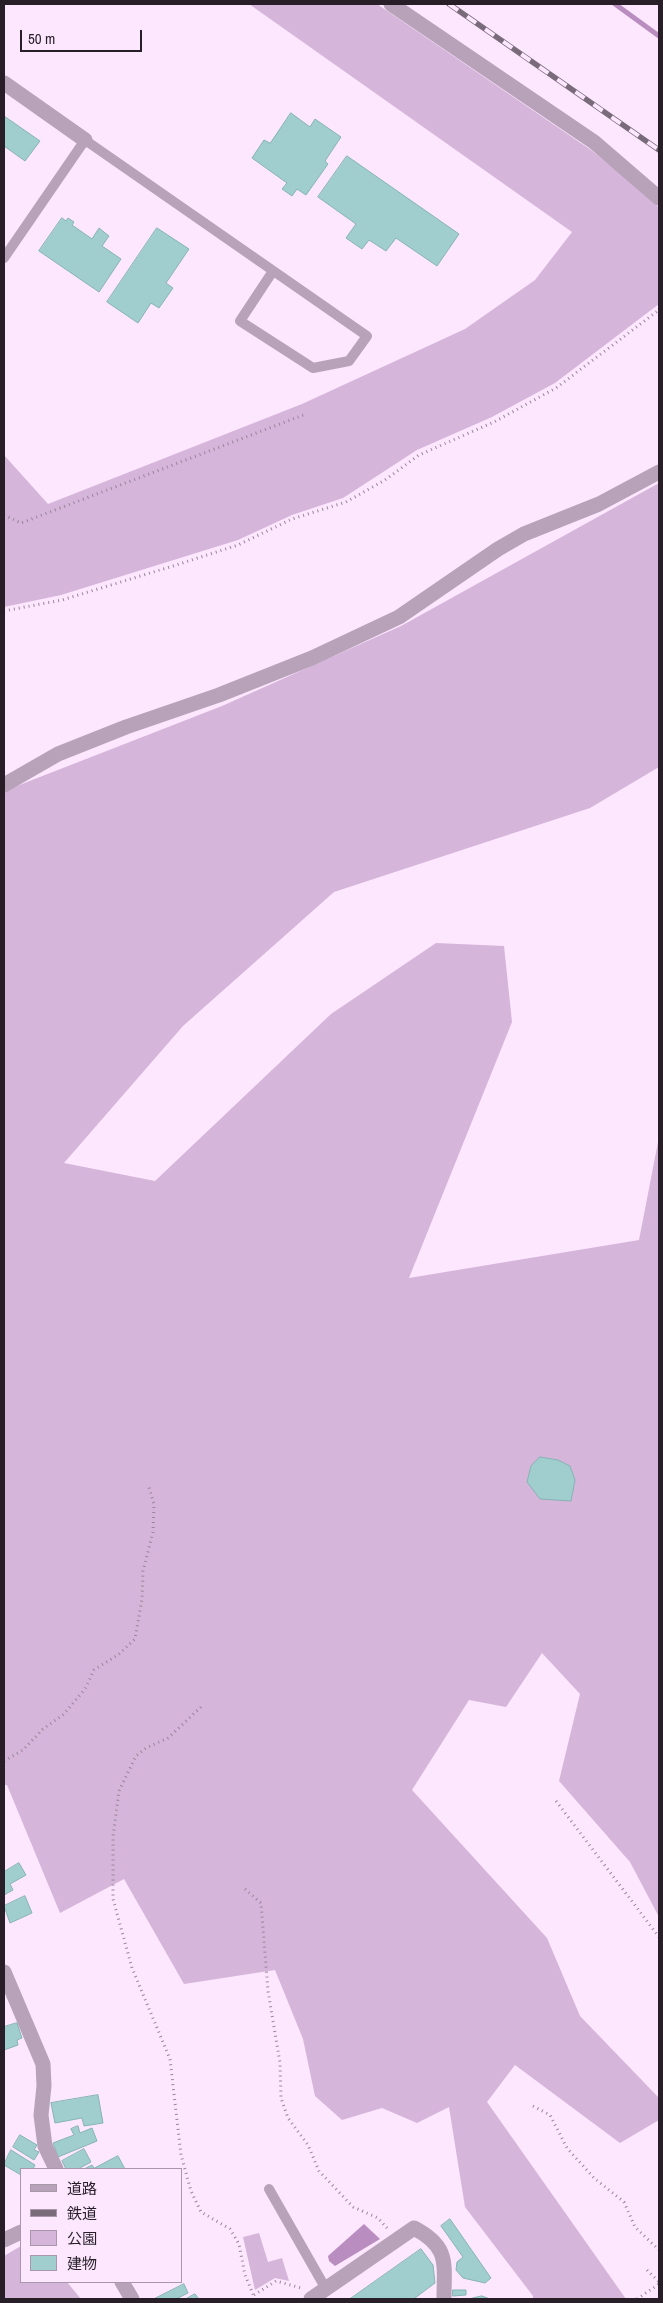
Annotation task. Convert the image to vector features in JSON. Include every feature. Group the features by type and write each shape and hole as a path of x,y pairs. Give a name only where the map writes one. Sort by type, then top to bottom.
{"street":[{"path":"391,4 594,142 659,198"},
{"path":"4,83 85,140"},
{"path":"4,785 58,754 126,726 219,695 302,662 399,617 498,549 524,534 599,504 659,472"},
{"path":"4,1972 43,2064 44,2086 41,2116 45,2146 56,2168"},
{"path":"311,2299 414,2228 431,2237 444,2256 444,2299"},
{"path":"4,2240 20,2232"},
{"path":"123,2283 132,2299"}],"lane":[{"path":"4,258 8,243 85,140 367,336 349,361 314,368 240,321 273,271"},
{"path":"269,2189 326,2289"}],"path":[{"path":"4,611 62,600 173,566 238,545 292,519 346,502 385,480 419,455 494,422 556,388 659,310"},
{"path":"4,515 21,523 306,414"},
{"path":"4,1761 23,1750 44,1729 64,1714 85,1689 94,1670 120,1654 135,1639 142,1599 143,1571 153,1532 154,1504 148,1484"},
{"path":"201,1707 168,1738 146,1748 136,1756 119,1791 113,1837 114,1899 132,1968 170,2059 181,2154 191,2191 201,2212 230,2229 240,2244 246,2275 255,2299"},
{"path":"556,1801 659,1937"},
{"path":"246,1889 261,1903 268,1991 280,2063 281,2098 288,2118 308,2145 319,2171 353,2208 378,2218 396,2240"},
{"path":"532,2106 550,2116 567,2148 594,2178 624,2202 635,2227 659,2250"},
{"path":"637,2299 659,2283 647,2270"},
{"path":"254,2294 276,2281 302,2289 318,2275"}],"green space":[{"path":"249,4 377,4 591,150 653,200 659,208 659,304 555,383 492,417 417,450 343,498 292,515 238,540 61,595 4,607 4,455 48,504 302,404 465,329 535,280 572,232"},
{"path":"659,483 659,767 590,808 334,892 183,1026 64,1163 155,1181 331,1014 436,943 504,946 512,1022 409,1278 639,1240 659,1137 659,1917 630,1862 559,1781 580,1694 542,1653 506,1707 469,1700 412,1790 547,1938 580,2016 659,2098 659,2120 620,2143 515,2065 487,2102 626,2299 533,2299 533,2296 465,2207 449,2107 417,2123 382,2108 342,2120 315,2096 303,2039 275,1970 184,1984 124,1879 60,1913 7,1785 4,1785 4,791 222,706 401,626"},
{"path":"259,2233 268,2262 282,2258 289,2281 275,2278 255,2290 243,2237"},
{"path":"20,2247 20,2283 68,2283 81,2299 4,2299 4,2256"}],"shaded area":[{"path":"364,2224 380,2239 335,2266 329,2261 328,2256"}],"building":[{"path":"291,113 310,127 315,119 341,137 325,161 328,164 306,195 297,189 292,196 282,189 287,183 252,158 264,140 270,143"},
{"path":"4,116 40,141 25,161 4,146"},
{"path":"347,156 459,234 437,266 396,238 386,251 369,240 362,249 346,238 356,224 318,197"},
{"path":"62,218 66,221 68,218 74,222 72,225 92,239 99,228 109,236 102,246 121,259 99,292 39,251"},
{"path":"157,228 189,249 166,283 173,288 159,308 151,303 138,323 107,302"},
{"path":"540,1457 558,1460 570,1466 575,1480 571,1501 540,1499 527,1482 531,1466"},
{"path":"19,1863 26,1875 10,1884 13,1890 4,1895 4,1872"},
{"path":"25,1896 32,1913 10,1923 4,1906"},
{"path":"17,2023 22,2038 17,2040 18,2045 4,2050 4,2027"},
{"path":"98,2095 103,2123 84,2126 82,2118 55,2123 51,2103"},
{"path":"78,2126 80,2133 92,2128 97,2141 58,2157 53,2143 74,2135 71,2129"},
{"path":"20,2135 37,2145 34,2150 39,2152 34,2160 13,2147"},
{"path":"84,2149 91,2162 80,2168 66,2168 62,2161"},
{"path":"11,2150 35,2165 34,2168 20,2168 20,2174 4,2165"},
{"path":"118,2156 124,2168 94,2168"},
{"path":"450,2219 491,2278 485,2283 463,2278 456,2270 457,2262 463,2257 441,2226"},
{"path":"421,2249 433,2265 435,2283 416,2299 350,2299"},
{"path":"184,2284 188,2293 176,2299 154,2299"},
{"path":"453,2290 466,2290 466,2295 453,2296"},
{"path":"195,2294 199,2299 186,2299"},
{"path":"482,2296 490,2299 469,2299"}],"waterway":[{"path":"615,4 659,36"}],"railway":[{"path":"449,4 659,150"}]}
